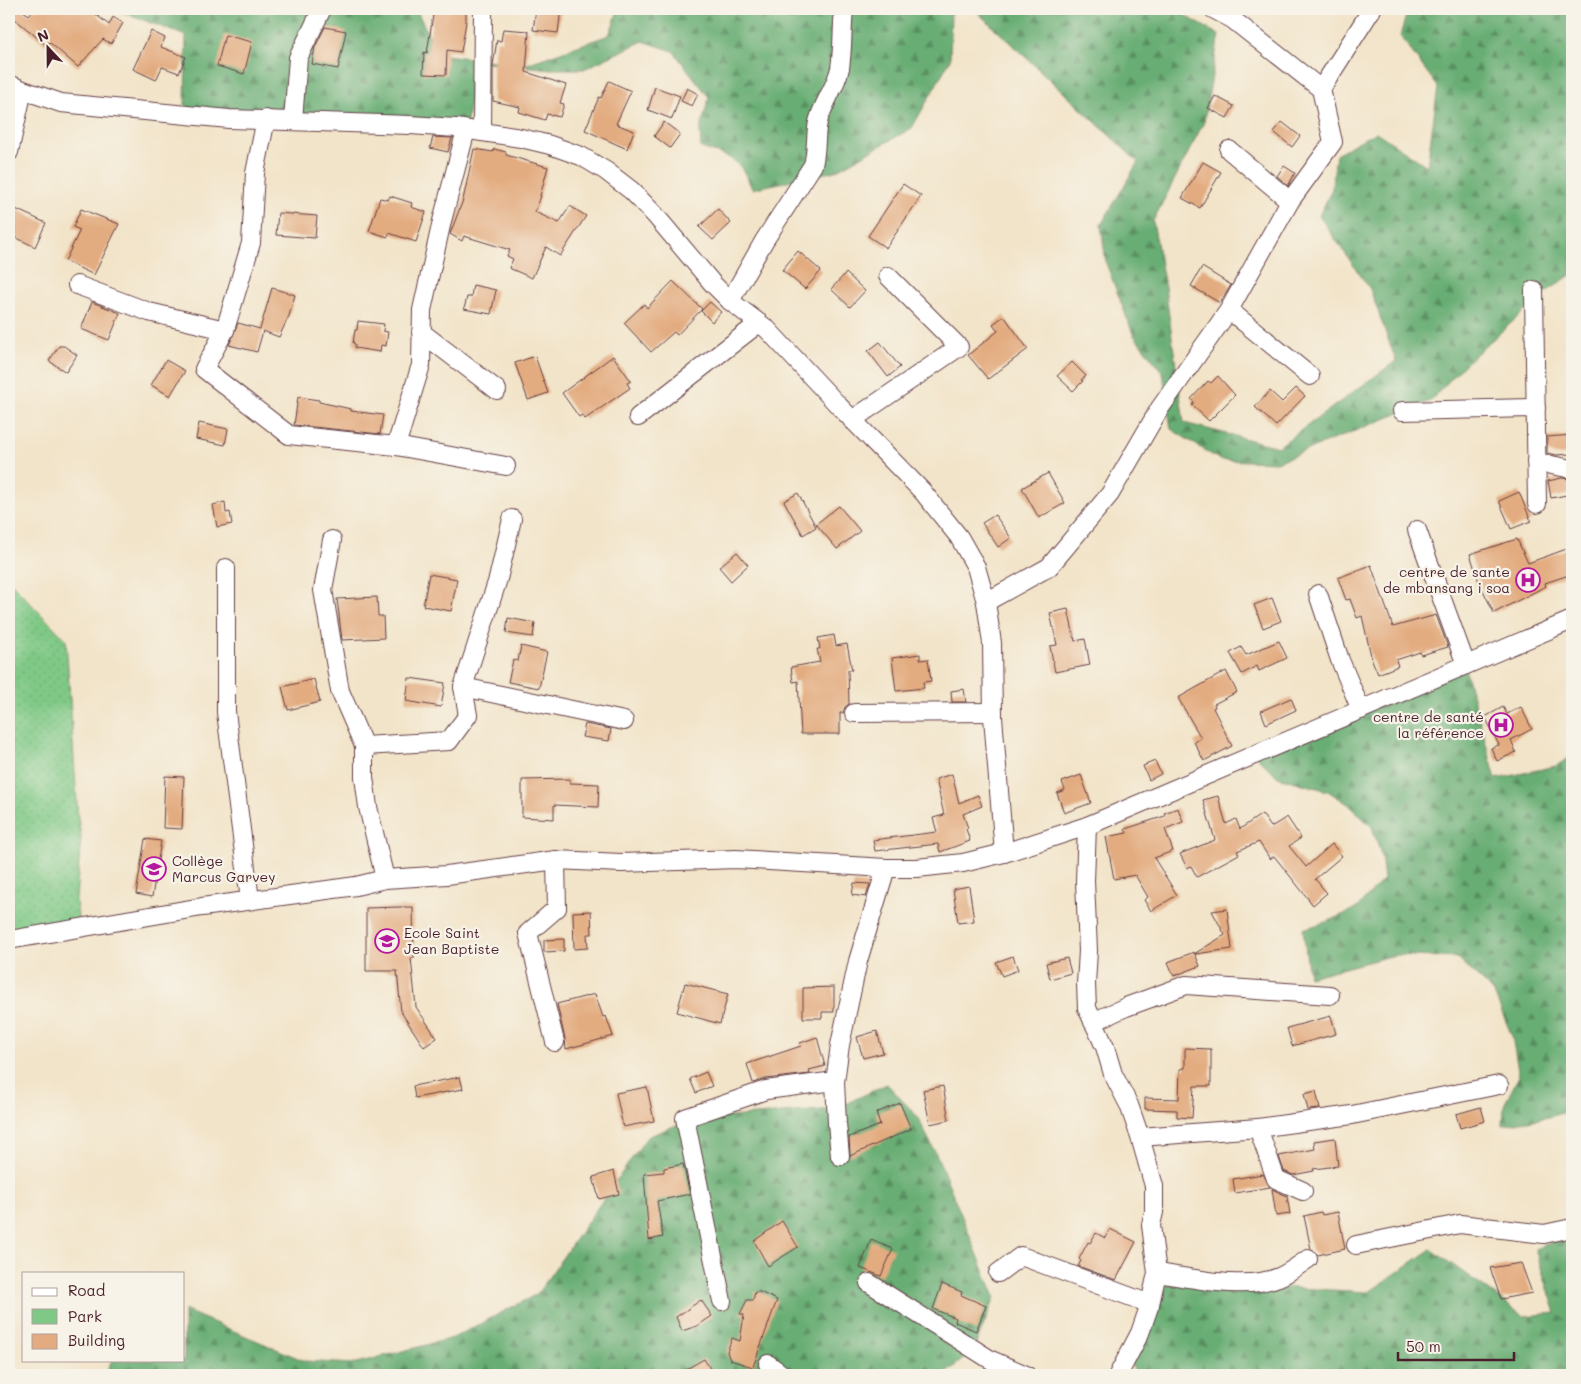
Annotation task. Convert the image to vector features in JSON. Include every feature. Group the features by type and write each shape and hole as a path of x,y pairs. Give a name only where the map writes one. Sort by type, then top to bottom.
{"street":[{"path":"293,120 298,58 322,9"},
{"path":"730,301 764,241 813,165 817,152 820,115 831,96 840,68 844,9"},
{"path":"986,602 1049,567 1110,494 1160,408 1229,310 1290,200 1332,142 1321,90 1235,14 1214,9"},
{"path":"1321,90 1372,9"},
{"path":"396,446 420,365 422,310 442,221 474,131 484,10"},
{"path":"9,152 16,87 62,103 229,119 410,125 474,131 521,138 550,146 580,156 606,171 632,191 730,301 767,330 923,492 959,537 976,567 986,602 992,643 993,712 1004,853"},
{"path":"266,119 255,172 251,242 225,330 204,369 289,436 396,446 506,466"},
{"path":"1229,150 1290,200"},
{"path":"852,420 959,346 888,276"},
{"path":"77,285 149,312 225,330"},
{"path":"1534,290 1537,504"},
{"path":"1229,310 1310,376"},
{"path":"638,417 758,323"},
{"path":"421,332 497,390"},
{"path":"1402,411 1536,408"},
{"path":"1536,462 1572,469"},
{"path":"364,746 449,741 468,715 463,687 498,578 512,518"},
{"path":"1417,530 1466,665"},
{"path":"332,540 323,590 340,691 364,746 364,777 368,807 385,879"},
{"path":"226,568 226,712 250,900"},
{"path":"1318,594 1340,660 1361,710"},
{"path":"9,940 202,907 356,886 385,879 447,875 556,860 621,863 736,860 886,868 917,868 963,863 1004,853 1087,826 1572,620"},
{"path":"463,687 624,722"},
{"path":"854,713 993,712"},
{"path":"1087,826 1085,882 1088,950 1087,1008 1105,1047 1113,1074 1129,1105 1154,1186 1154,1212 1151,1225 1157,1273 1150,1304 1140,1333 1118,1375"},
{"path":"555,1042 528,933 557,908 556,860"},
{"path":"840,1156 835,1080 847,1008 858,961 886,868"},
{"path":"1093,1022 1126,1006 1186,985 1330,995"},
{"path":"722,1301 686,1118 766,1090 835,1080"},
{"path":"1140,1137 1258,1128 1352,1115 1499,1085"},
{"path":"1258,1128 1276,1179 1303,1191"},
{"path":"1356,1245 1460,1224 1544,1234 1572,1228"},
{"path":"998,1273 1021,1256 1150,1304"},
{"path":"1157,1273 1227,1282 1264,1281 1279,1277 1308,1259"},
{"path":"869,1284 991,1360 1026,1375"},
{"path":"768,1364 783,1375"}],"green space":[{"path":"114,9 416,9 438,54 524,65 609,35 619,9 951,9 950,60 912,128 835,171 752,189 743,170 733,160 701,148 700,131 709,97 673,51 643,41 584,69 550,69 475,61 466,130 185,114 186,36"},
{"path":"974,9 1174,9 1219,35 1204,122 1153,221 1165,287 1184,423 1278,447 1396,361 1370,289 1319,216 1332,189 1336,154 1376,132 1427,166 1438,87 1400,36 1408,9 1572,9 1572,274 1546,292 1466,363 1430,401 1277,462 1220,460 1171,429 1163,373 1133,334 1106,263 1101,225 1138,162"},
{"path":"9,581 66,640 78,818 81,837 76,898 79,927 9,940"},
{"path":"1465,669 1496,779 1556,766 1572,756 1572,1110 1545,1118 1503,1125 1504,1105 1519,1076 1512,1036 1493,991 1457,958 1395,955 1309,977 1303,929 1329,921 1357,908 1384,879 1381,854 1372,827 1348,804 1328,791 1278,777 1254,754"},
{"path":"887,1084 917,1116 938,1158 995,1297 973,1351 944,1375 105,1375 111,1362 185,1362 185,1310 305,1361 353,1364 453,1338 537,1294 647,1137 689,1120 835,1109"},
{"path":"1572,1234 1572,1375 1136,1375 1128,1358 1169,1281 1369,1292 1431,1249 1523,1316 1556,1313 1535,1249"}],"building":[{"path":"9,9 20,9 29,15 34,9 89,9 109,25 113,17 123,23 111,44 103,39 78,67 49,42 46,45 9,14"},
{"path":"434,9 466,9 466,22 461,52 447,50 446,75 423,74 424,52 427,53"},
{"path":"536,9 561,9 558,33 533,30"},
{"path":"325,27 346,31 338,69 312,64 315,47"},
{"path":"503,29 529,31 526,72 566,85 560,103 564,104 560,117 547,114 545,120 519,112 520,107 493,101 493,65 497,40 501,41"},
{"path":"151,31 165,38 161,47 186,57 179,73 162,67 156,80 133,69"},
{"path":"225,35 252,42 244,74 217,66"},
{"path":"609,81 631,91 616,124 634,131 627,149 585,130 599,97 601,98"},
{"path":"655,87 680,96 672,119 648,110"},
{"path":"687,88 698,94 692,106 681,101"},
{"path":"1215,96 1234,106 1227,118 1208,108"},
{"path":"664,122 680,134 670,148 654,136"},
{"path":"1282,122 1300,136 1292,147 1274,132"},
{"path":"433,137 452,138 448,152 430,148"},
{"path":"474,149 493,152 494,149 506,152 506,155 548,167 535,212 559,223 570,206 586,216 560,256 546,247 532,278 509,268 513,259 507,256 510,250 464,236 462,241 450,234 463,200"},
{"path":"1203,162 1221,172 1200,208 1182,198"},
{"path":"1284,166 1295,173 1288,186 1277,176"},
{"path":"903,184 921,196 886,248 868,236"},
{"path":"390,196 412,203 411,207 426,212 416,242 389,233 388,237 369,231 380,198 388,200"},
{"path":"9,206 46,223 35,247 9,234"},
{"path":"81,209 119,224 94,275 65,261 80,230 73,227"},
{"path":"718,209 731,223 713,240 699,227"},
{"path":"278,213 317,216 315,238 276,235"},
{"path":"798,251 821,271 805,289 782,270"},
{"path":"1202,267 1231,285 1220,303 1191,286"},
{"path":"846,273 865,291 850,307 831,289"},
{"path":"673,281 702,309 677,335 674,332 651,352 624,323 644,304 647,308"},
{"path":"473,285 496,290 491,314 464,309 467,297 471,297"},
{"path":"272,288 295,295 289,316 279,337 263,331 257,352 229,345 238,323 260,329"},
{"path":"92,302 120,313 109,340 81,329"},
{"path":"710,302 721,312 712,322 701,311"},
{"path":"1004,316 1028,349 988,379 968,355 998,331 993,324"},
{"path":"358,321 384,324 383,331 388,332 386,346 381,345 380,352 355,348 353,343"},
{"path":"880,342 900,367 888,377 868,351"},
{"path":"59,346 64,346 77,355 66,372 49,361"},
{"path":"535,356 548,393 528,400 515,363"},
{"path":"613,356 631,381 627,383 630,388 585,419 582,415 579,417 562,393"},
{"path":"166,360 185,371 170,396 151,385"},
{"path":"1072,362 1086,376 1073,391 1057,376"},
{"path":"1218,376 1235,395 1209,421 1192,405 1194,402 1191,399 1208,381 1211,383"},
{"path":"1296,388 1305,396 1276,426 1255,407 1270,391 1282,402"},
{"path":"298,397 319,400 319,402 351,409 351,411 383,415 380,434 294,425"},
{"path":"199,423 228,429 225,445 196,439"},
{"path":"1572,435 1572,454 1556,455 1547,453 1547,437"},
{"path":"1048,473 1065,503 1039,518 1022,488"},
{"path":"1562,478 1570,479 1572,494 1551,498 1548,481"},
{"path":"1519,492 1531,521 1511,529 1499,501"},
{"path":"798,493 816,527 803,535 784,501"},
{"path":"225,502 226,513 230,512 232,524 217,527 213,505"},
{"path":"839,506 860,531 837,549 816,524"},
{"path":"995,515 1011,538 998,547 982,523"},
{"path":"1517,539 1528,563 1572,547 1572,574 1545,583 1546,586 1494,613 1479,582 1470,554"},
{"path":"737,552 748,565 731,581 719,567"},
{"path":"1371,565 1393,627 1436,615 1448,647 1421,655 1420,652 1396,660 1398,666 1378,674 1372,660 1362,616 1357,618 1350,599 1346,600 1338,578"},
{"path":"429,574 457,579 451,611 423,606"},
{"path":"377,597 378,616 383,616 384,638 342,640 337,599"},
{"path":"1272,598 1281,621 1263,628 1254,605"},
{"path":"1068,609 1075,641 1085,639 1090,665 1055,672 1050,646 1057,645 1050,613"},
{"path":"508,618 535,623 533,637 506,633"},
{"path":"834,635 836,646 847,644 852,670 848,670 849,704 845,707 843,713 840,713 840,734 801,734 798,681 793,682 791,667 820,662 817,649 820,649 818,638"},
{"path":"1279,641 1287,658 1259,671 1257,666 1242,674 1230,653 1241,647 1246,655"},
{"path":"521,646 547,652 539,688 508,682 513,660 518,661"},
{"path":"920,654 920,660 928,659 931,681 923,682 924,688 896,691 892,658"},
{"path":"1226,671 1237,692 1214,704 1215,707 1213,708 1232,746 1204,761 1194,742 1201,738 1178,698"},
{"path":"409,678 445,683 441,707 406,701"},
{"path":"314,679 320,702 288,710 282,687"},
{"path":"964,689 966,702 952,702 951,691"},
{"path":"1291,698 1296,710 1266,724 1261,711"},
{"path":"1503,707 1507,714 1521,707 1532,729 1511,740 1516,752 1497,761 1491,748 1499,745 1485,717"},
{"path":"585,724 611,729 609,741 582,737"},
{"path":"1155,761 1161,774 1149,780 1143,766"},
{"path":"952,774 959,803 978,795 982,806 963,814 970,841 940,852 938,844 875,851 873,840 937,832 933,818 944,815 936,779"},
{"path":"1081,775 1091,803 1064,813 1057,793 1065,790 1062,782"},
{"path":"165,776 184,777 182,829 163,828"},
{"path":"570,779 570,783 599,784 598,807 554,805 554,819 522,817 522,780"},
{"path":"1218,796 1226,824 1236,819 1240,829 1262,814 1271,827 1287,817 1301,838 1289,846 1306,867 1332,844 1342,856 1315,879 1327,893 1313,905 1274,856 1270,859 1259,842 1237,851 1239,854 1197,877 1191,866 1187,868 1180,854 1215,840 1203,800"},
{"path":"1178,808 1183,822 1165,829 1173,851 1154,858 1177,895 1151,911 1144,900 1148,897 1135,875 1114,879 1106,837 1127,833 1125,829 1165,816 1164,813"},
{"path":"145,839 161,841 152,897 136,894"},
{"path":"854,883 870,884 866,897 852,895"},
{"path":"969,886 974,921 958,923 953,889"},
{"path":"413,907 414,958 411,958 416,1007 437,1038 424,1047 401,1012 397,971 366,971 366,908"},
{"path":"1227,909 1232,949 1195,954 1200,966 1174,976 1168,962 1194,952 1194,954 1225,935 1212,911"},
{"path":"591,911 592,934 587,934 588,948 574,949 573,912"},
{"path":"564,939 564,951 544,952 544,940"},
{"path":"1013,956 1018,970 1002,976 996,962"},
{"path":"1067,958 1071,973 1050,979 1046,963"},
{"path":"685,983 728,994 720,1024 677,1012"},
{"path":"834,987 834,1012 822,1012 822,1018 803,1018 803,988"},
{"path":"595,994 603,1017 606,1016 613,1036 566,1049 557,1004"},
{"path":"1331,1016 1336,1034 1292,1046 1287,1028"},
{"path":"877,1031 883,1053 863,1058 857,1037"},
{"path":"817,1037 825,1066 809,1070 810,1074 765,1079 753,1083 747,1064 801,1046 800,1043"},
{"path":"1185,1048 1211,1049 1211,1086 1194,1086 1192,1118 1177,1117 1177,1110 1145,1109 1145,1098 1179,1099 1180,1069 1185,1068"},
{"path":"706,1072 712,1086 696,1093 690,1079"},
{"path":"460,1077 463,1089 415,1098 413,1086"},
{"path":"943,1086 949,1120 930,1124 923,1090"},
{"path":"647,1087 654,1121 623,1127 616,1093"},
{"path":"1316,1091 1320,1109 1308,1110 1304,1094"},
{"path":"900,1103 911,1129 850,1156 849,1137 880,1125 876,1113"},
{"path":"1481,1107 1485,1121 1460,1128 1456,1114"},
{"path":"1335,1138 1338,1166 1313,1169 1314,1171 1293,1175 1284,1171 1279,1156 1315,1149 1314,1141"},
{"path":"683,1164 690,1194 657,1201 663,1237 649,1240 644,1174 664,1172 664,1168"},
{"path":"614,1171 619,1194 599,1199 593,1177"},
{"path":"1263,1174 1270,1187 1235,1193 1233,1179"},
{"path":"1272,1189 1287,1196 1290,1214 1276,1216"},
{"path":"1321,1212 1322,1215 1338,1212 1345,1249 1318,1255 1311,1249 1304,1216"},
{"path":"782,1221 798,1247 768,1266 754,1241"},
{"path":"1110,1229 1136,1242 1116,1280 1078,1266 1081,1261 1079,1259 1088,1242 1090,1243 1096,1233 1105,1238"},
{"path":"871,1240 893,1249 881,1276 860,1268"},
{"path":"1521,1263 1532,1293 1501,1299 1490,1268"},
{"path":"942,1284 962,1292 961,1295 986,1306 976,1331 955,1322 956,1318 933,1309"},
{"path":"755,1292 760,1292 777,1300 753,1367 730,1360 727,1352 732,1338 740,1341 744,1315 740,1314 747,1300 753,1300"},
{"path":"701,1300 712,1316 697,1326 682,1331 676,1317"},
{"path":"704,1359 714,1375 676,1375"}],"place":[{"name":"centre de sante de mbansang i soa","path":"1528,580"},
{"name":"centre de santé la référence","path":"1501,725"},
{"name":"Collège Marcus Garvey","path":"154,869"},
{"name":"Ecole Saint Jean Baptiste","path":"387,941"}]}
